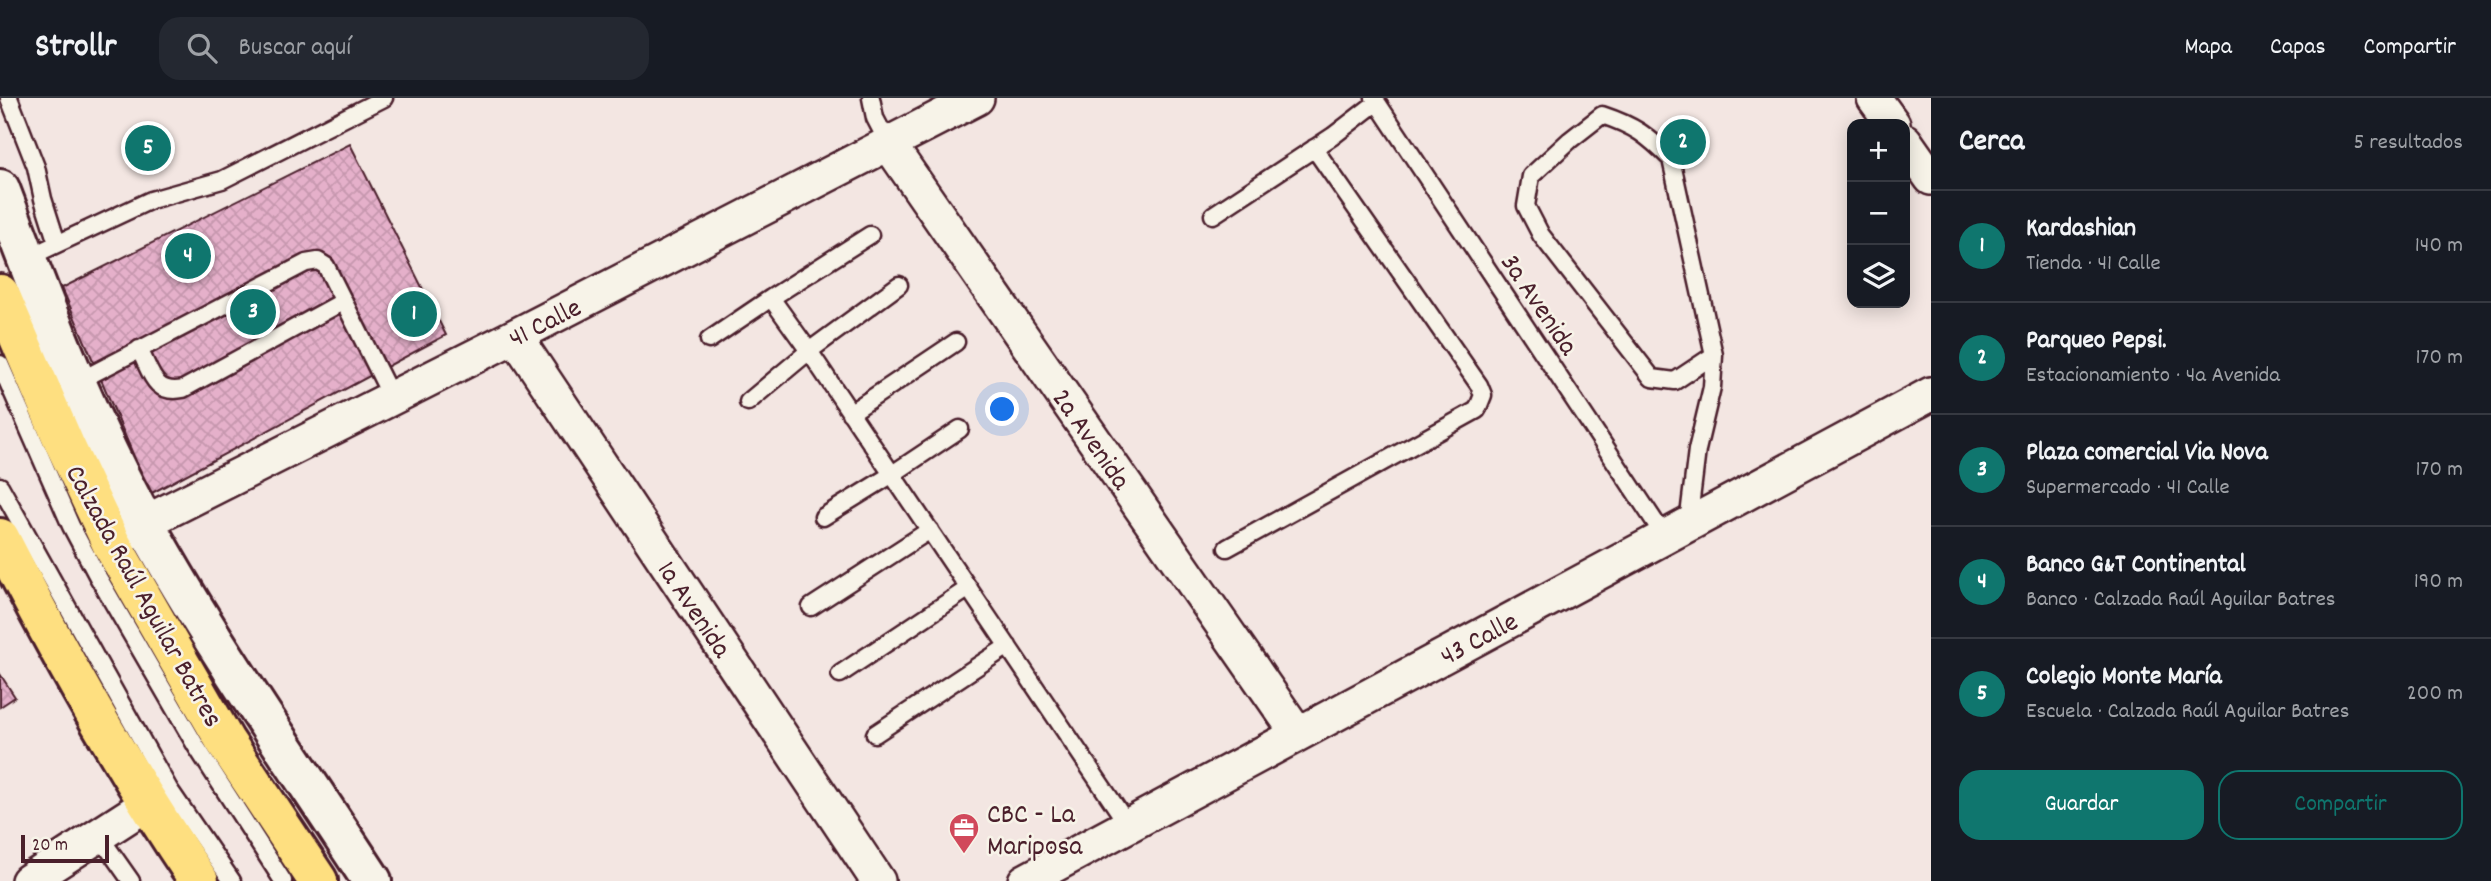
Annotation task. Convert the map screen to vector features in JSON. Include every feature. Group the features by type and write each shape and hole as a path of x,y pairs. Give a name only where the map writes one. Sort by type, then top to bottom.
{"highway":[{"name":"Calzada Raúl Aguilar Batres","path":"0,294 65,445 111,543 225,741 318,881"},
{"path":"0,538 147,804 200,881"}],"street":[{"name":"41 Calle","path":"111,543 144,523 515,336 976,98"},
{"path":"1874,98 1889,119"},
{"name":"2a Avenida","path":"888,143 1298,734"},
{"path":"1910,148 1931,178"},
{"path":"0,189 42,251 77,382 98,434 144,523 186,596 372,881"},
{"name":"1a Avenida","path":"515,336 878,881"},
{"name":"43 Calle","path":"1025,881 1931,394"},
{"path":"27,881 147,804"}],"lane":[{"path":"9,98 36,167 43,200 42,251 151,200 222,180 384,98"},
{"path":"872,98 875,118 888,143"},
{"path":"1213,215 1314,148 1375,100"},
{"name":"3a Avenida","path":"1375,100 1676,531"},
{"path":"1676,531 1712,387 1714,355 1671,159 1654,142 1630,125 1602,115 1531,176 1526,206 1541,235 1652,378 1675,381 1714,355"},
{"path":"1227,548 1477,410 1483,395 1479,385 1314,148"},
{"path":"709,340 870,235"},
{"path":"77,382 306,263 318,261 326,267 392,398"},
{"path":"748,402 810,351 899,285"},
{"path":"771,298 810,351 1128,825"},
{"path":"139,349 158,386 170,392 183,389 344,301"},
{"path":"850,413 956,342"},
{"path":"0,364 71,526 98,577 196,746 283,881"},
{"path":"823,517 960,429"},
{"path":"0,486 169,789 232,881"},
{"path":"811,607 930,530"},
{"path":"840,674 969,588"},
{"path":"875,734 1008,646"},
{"path":"99,834 131,881"}],"building":[{"path":"350,144 446,335 150,494 62,288"},
{"path":"0,674 15,697 0,707"}],"place":[{"name":"Parqueo Pepsi.","path":"1683,142"},
{"name":"Colegio Monte María","path":"148,148"},
{"name":"Banco G&T Continental","path":"188,256"},
{"name":"Plaza comercial Via Nova","path":"253,312"},
{"name":"Kardashian","path":"414,314"},
{"name":"CBC - La Mariposa","path":"964,855"}]}
